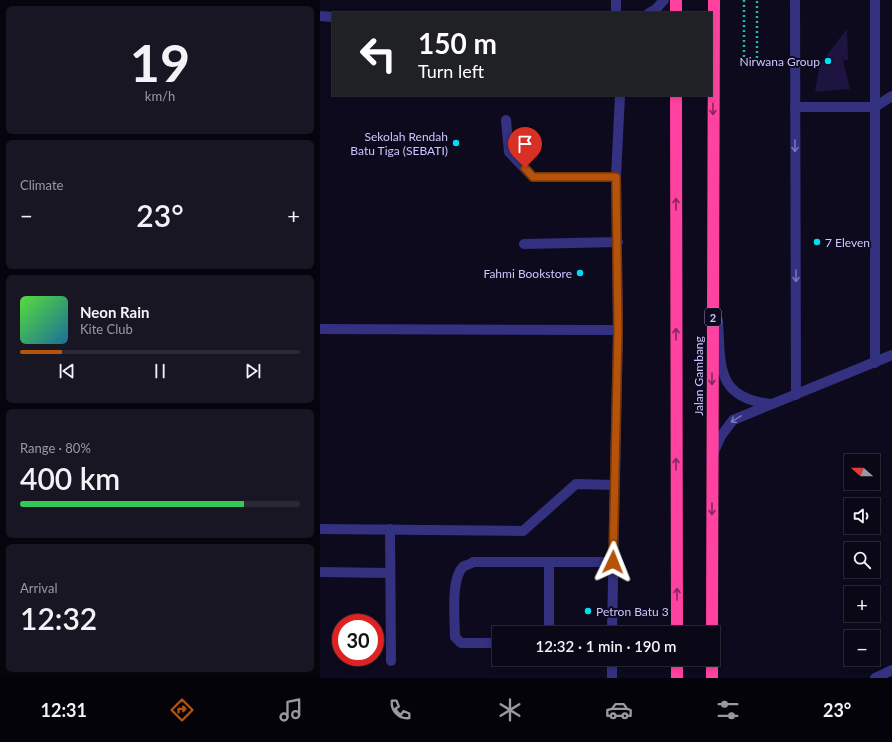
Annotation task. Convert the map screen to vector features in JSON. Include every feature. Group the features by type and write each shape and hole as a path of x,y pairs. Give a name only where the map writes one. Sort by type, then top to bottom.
{"highway":[{"path":"676,0 676,12"},
{"name":"Jalan Gambang","path":"712,626 714,0"},
{"name":"Jalan Gambang","path":"676,96 677,626"},
{"path":"677,666 677,678"},
{"path":"712,666 712,678"}],"street":[{"path":"616,0 616,12"},
{"path":"651,12 656,9 664,0"},
{"path":"795,0 796,395"},
{"path":"875,0 876,363"},
{"path":"320,16 332,17"},
{"path":"612,626 618,330 616,177 620,96"},
{"path":"795,107 875,107 892,96"},
{"path":"506,120 509,152 533,177 616,177"},
{"path":"524,244 618,242"},
{"path":"714,242 721,368 724,378 730,387 747,399 758,403 772,404"},
{"path":"320,330 618,330"},
{"path":"712,458 721,436 733,420 892,356"},
{"path":"320,529 523,531 576,484 615,485"},
{"path":"390,529 391,661"},
{"path":"492,643 461,643 455,637 455,587 458,576 464,567 473,562 613,562"},
{"path":"549,562 549,626"},
{"path":"320,572 390,573"},
{"path":"612,666 612,678"},
{"path":"875,678 892,670"}],"path":[{"path":"744,0 744,60 757,60 757,0"}],"building":[{"path":"847,29 848,60 843,60 850,89 815,92 820,64"}],"place":[{"name":"Nirwana Group","path":"828,61"},
{"name":"Sekolah Rendah Batu Tiga (SEBATI)","path":"456,143"},
{"name":"7 Eleven","path":"817,242"},
{"name":"Fahmi Bookstore","path":"580,273"},
{"name":"Petron Batu 3","path":"588,611"}],"route":[{"path":"525,168 533,177 616,177 618,330 613,562"}]}
